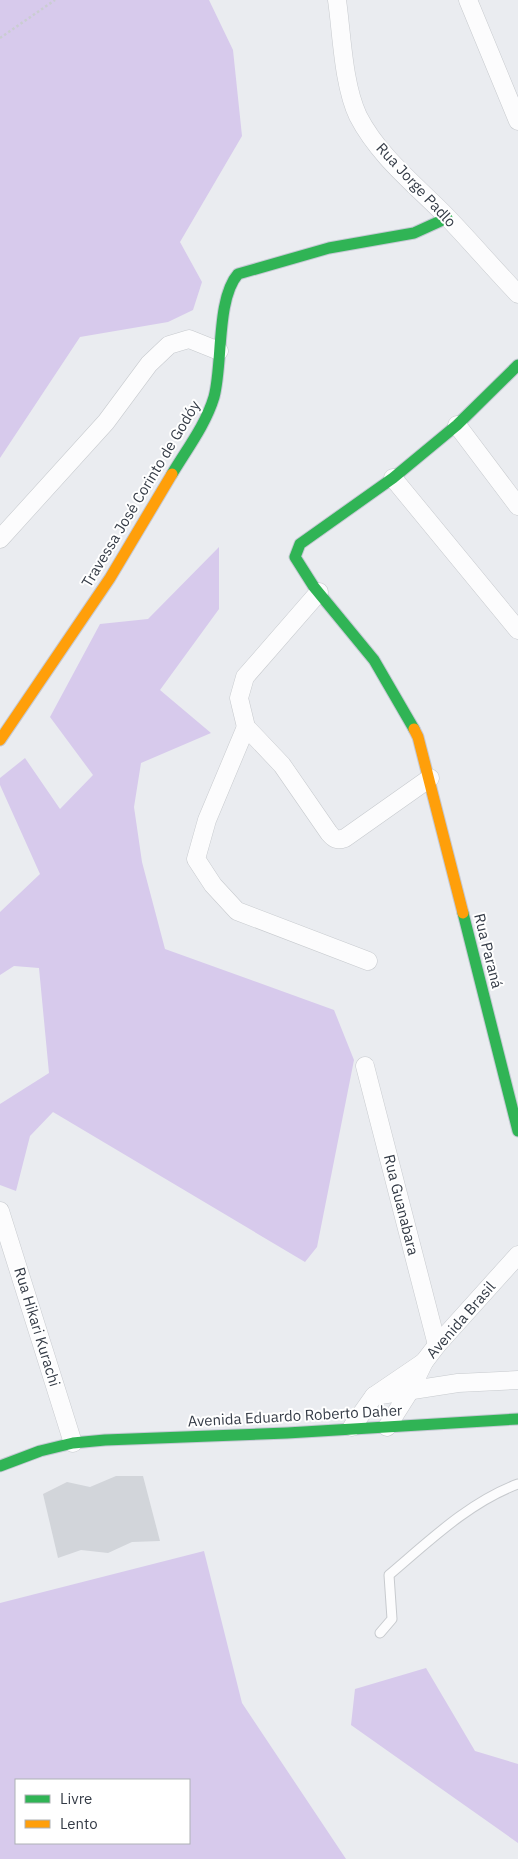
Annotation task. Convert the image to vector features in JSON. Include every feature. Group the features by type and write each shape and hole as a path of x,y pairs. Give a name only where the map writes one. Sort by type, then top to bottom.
{"street":[{"name":"Rua Jorge Padlo","path":"337,0 350,90 358,115 371,136 401,172 518,294"},
{"path":"468,0 518,120"},
{"name":"Travessa José Corinto de Godóy","path":"0,740 110,578 209,413 215,394 219,351 230,283 238,274 356,242 404,237 434,227 447,218"},
{"path":"0,539 106,422 148,364 169,345 190,340 219,351"},
{"name":"Rua Paraná","path":"515,374 393,478 300,544 296,551 297,563 374,660 418,737 430,778 518,1131"},
{"path":"457,425 518,506"},
{"path":"393,478 518,630"},
{"path":"319,592 245,677 239,698 246,727 282,765 333,838 338,840 345,838 430,778"},
{"path":"246,727 207,820 196,859 213,885 237,911 368,961"},
{"name":"Rua Guanabara","path":"365,1066 437,1345"},
{"name":"Rua Hikari Kurachi","path":"0,1211 73,1443"},
{"name":"Avenida Brasil","path":"387,1426 411,1389 424,1362 437,1345 518,1255"},
{"name":"Avenida Brasil","path":"352,1427 374,1396 424,1362"},
{"path":"374,1396 458,1383 518,1380"},
{"name":"Avenida Eduardo Roberto Daher","path":"0,1466 40,1451 73,1443 518,1419"}],"lane":[{"path":"380,1633 392,1619 389,1575 435,1536 480,1504 518,1484"}],"path":[{"path":"0,38 55,0"}],"shaded area":[{"path":"0,0 209,0 233,50 242,136 180,242 202,282 193,310 168,322 80,337 0,458"},
{"path":"219,547 219,609 160,690 211,733 141,763 134,807 142,862 165,949 334,1010 354,1060 317,1247 305,1262 53,1112 30,1136 16,1191 0,1185 0,1104 49,1073 39,968 14,966 0,975 0,912 40,874 0,785 0,778 25,758 60,809 93,775 50,717 100,624 148,619"},
{"path":"204,1551 242,1703 346,1859 0,1859 0,1603"},
{"path":"426,1668 475,1751 518,1764 518,1843 351,1725 355,1689"}],"building":[{"path":"116,1476 143,1476 160,1541 132,1542 108,1553 81,1550 58,1558 43,1494 67,1482 90,1487"}],"traffic: fast":[{"path":"172,474 211,407 217,383 226,299 231,285 238,274 329,248 414,233 447,218"},
{"path":"414,729 374,660 314,587 295,557 300,544 393,478 457,425 518,365"},
{"path":"463,913 518,1131"},
{"path":"0,1466 40,1451 73,1443 105,1440 287,1433 518,1419"}],"traffic: slow":[{"path":"0,740 110,578 172,474"},
{"path":"414,729 418,737 463,913"}]}
